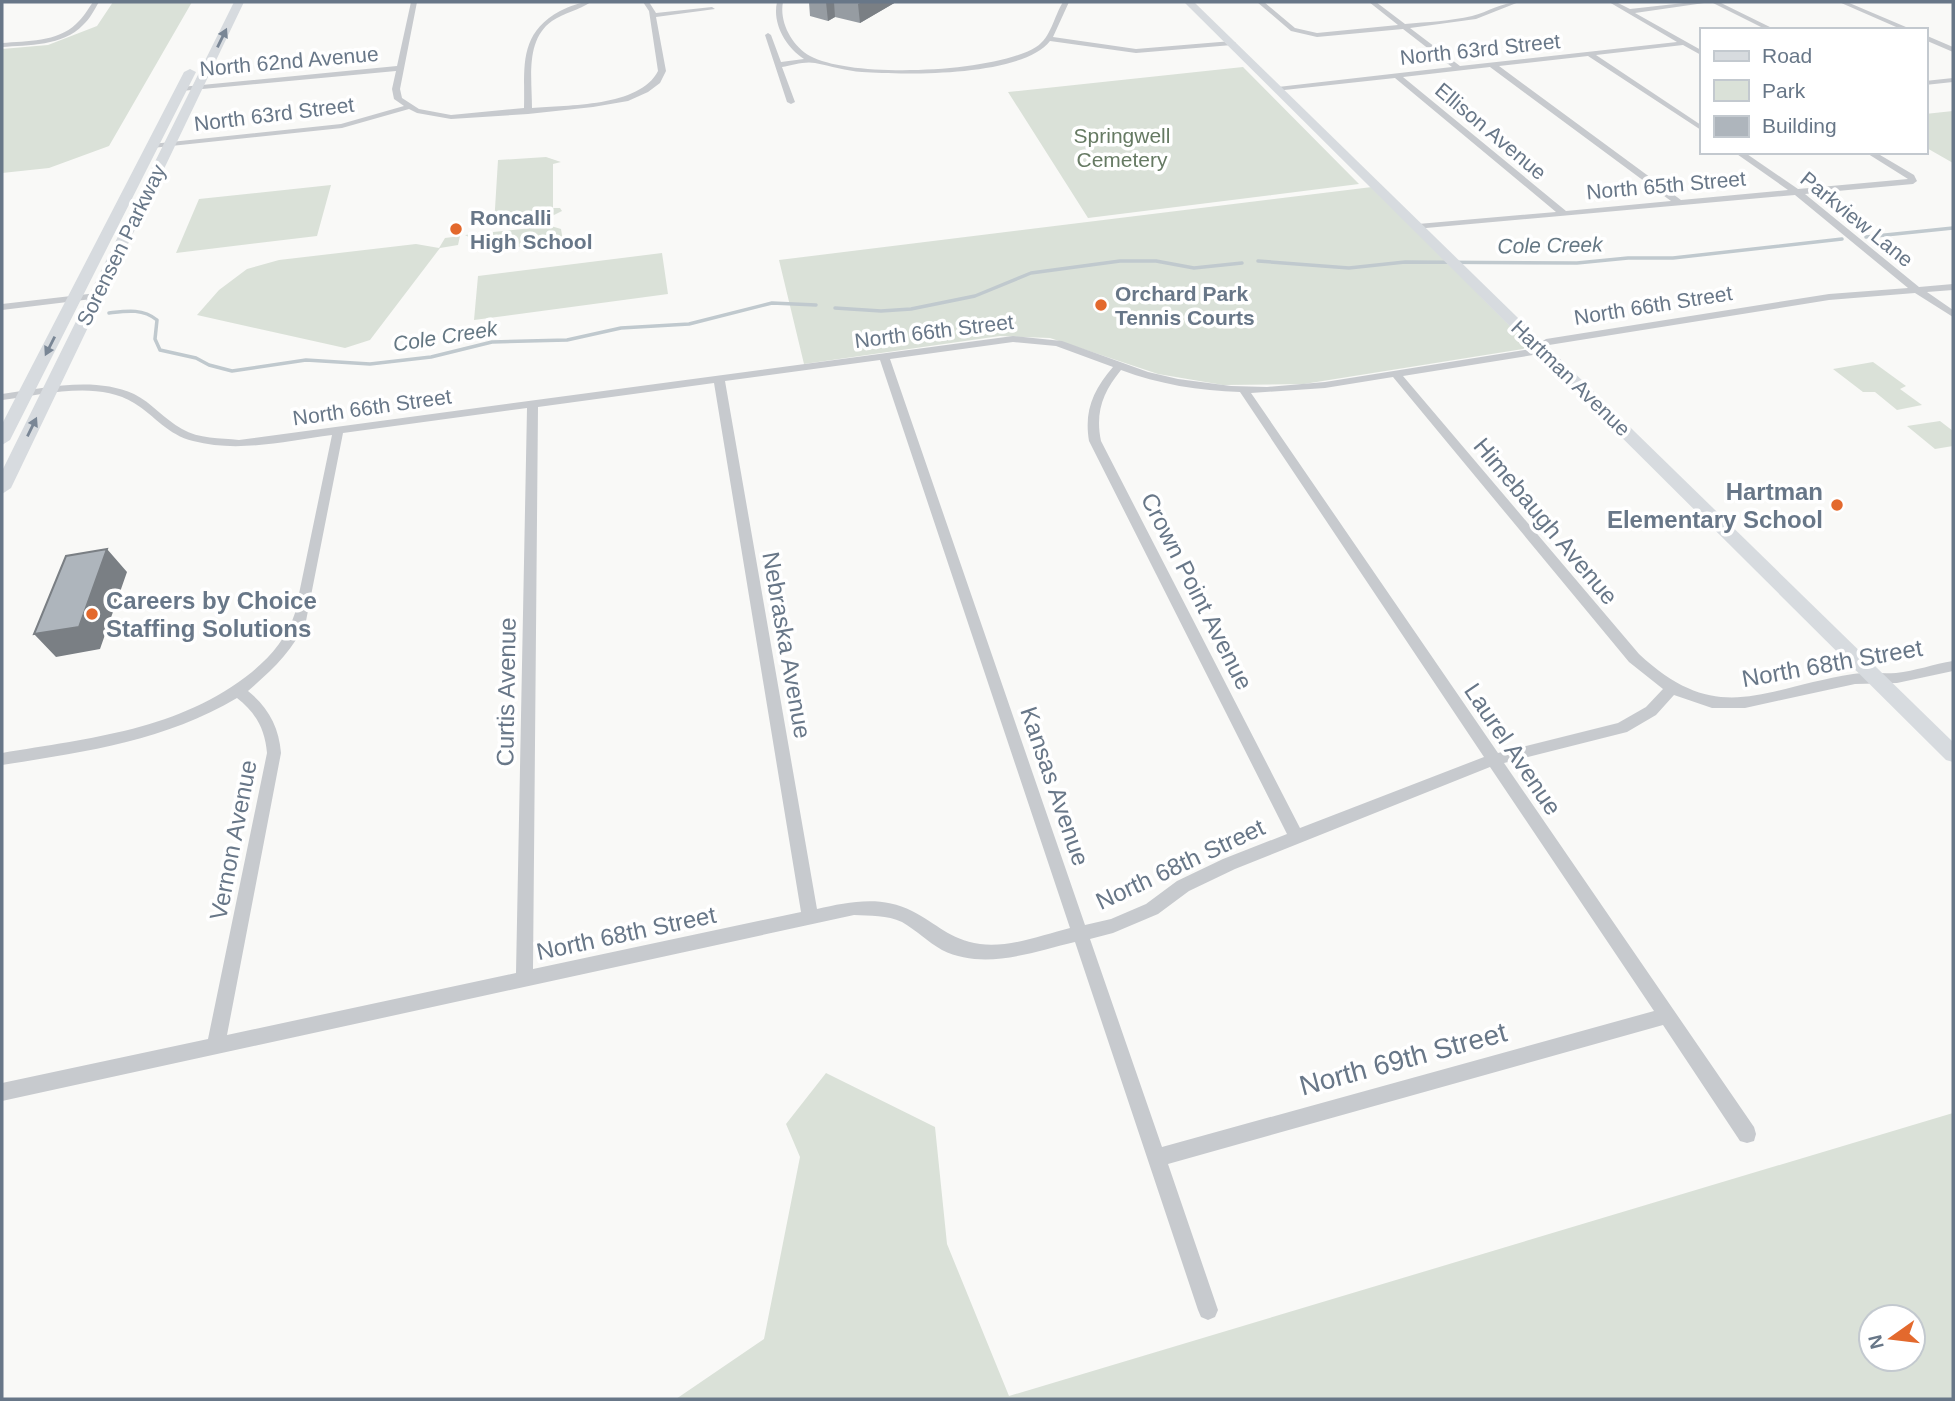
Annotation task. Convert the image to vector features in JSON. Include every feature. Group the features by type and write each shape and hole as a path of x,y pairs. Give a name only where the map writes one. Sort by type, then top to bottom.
{"main road":[{"name":"Sorensen Parkway","path":"2,440 226,2"},
{"name":"Sorensen Parkway","path":"2,488 239,2"},
{"name":"Hartman Avenue","path":"1189,2 1953,754"}],"street":[{"path":"2,45 39,41 69,32 79,26 96,2"},
{"path":"414,2 397,95 402,104 409,107 427,114 451,117 604,104 645,90 657,81 662,71 653,15 646,2"},
{"path":"528,112 530,49 533,36 547,21 588,2"},
{"path":"779,2 779,14 790,43 811,60"},
{"path":"778,65 811,60 860,71 916,71 1012,60 1033,52 1049,39 1066,2"},
{"path":"1260,2 1290,28 1307,34 1324,35 1465,20 1516,2"},
{"path":"1372,2 1460,69"},
{"path":"1612,2 1700,52"},
{"path":"1631,11 1708,2"},
{"path":"1714,2 1769,28"},
{"path":"1842,2 1905,28"},
{"path":"560,3 574,7"},
{"path":"653,15 712,9"},
{"path":"768,34 791,102"},
{"path":"1927,38 1953,50"},
{"path":"1049,39 1136,51 1232,43"},
{"name":"North 63rd Street","path":"1278,89 1686,43"},
{"path":"1589,54 1700,127"},
{"path":"1492,65 1679,203"},
{"name":"North 62nd Avenue","path":"181,89 400,68"},
{"name":"Ellison Avenue","path":"1397,76 1563,214"},
{"path":"1927,83 1953,80"},
{"name":"North 63rd Street","path":"152,146 342,126 409,107"},
{"name":"Parkview Lane","path":"1741,154 1798,192 1917,289 1953,314"},
{"name":"North 65th Street","path":"1418,227 1913,181 1911,177 1872,154"},
{"name":"North 66th Street","path":"49,392 97,389 128,395 155,412 173,429 196,439 239,444 998,340 1035,340 1070,347 1119,366 1178,382 1243,389 1299,388 1532,352 1551,341 1829,297 1953,287"},
{"path":"2,307 97,296"},
{"name":"Kansas Avenue","path":"884,356 1208,1310"},
{"name":"Crown Point Avenue","path":"1119,366 1103,383 1094,401 1091,419 1095,441 1297,837"},
{"name":"Himebaugh Avenue","path":"1395,373 1634,658 1671,690"},
{"name":"Nebraska Avenue","path":"719,379 810,918"},
{"name":"Laurel Avenue","path":"1243,389 1747,1134"},
{"path":"2,397 49,392"},
{"name":"Curtis Avenue","path":"524,980 534,405"},
{"path":"3,763 152,732 198,715 238,691 279,655 299,623 338,431"},
{"name":"North 68th Street","path":"2,1092 854,908 884,909 906,916 948,944 981,952 1002,951 1081,934 1124,923 1152,909 1207,874 1493,760 1622,728 1651,711 1671,690 1705,701 1729,705 1856,679 1897,678 1953,666"},
{"name":"Vernon Avenue","path":"216,1045 274,753 270,725 262,711 238,691"},
{"name":"North 69th Street","path":"1155,1158 1667,1016"}],"green space":[{"path":"113,2 192,2 109,146 49,168 2,173 2,49 48,45 97,26"},
{"name":"Springwell Cemetery","path":"1243,67 1359,184 1088,218 1008,92"},
{"path":"1953,111 1953,163 1927,148 1927,114"},
{"path":"546,157 561,162 553,164 553,208 560,208 562,211 546,219 494,225 498,160"},
{"path":"331,185 317,236 176,253 199,199"},
{"path":"1372,187 1529,345 1523,349 1304,384 1223,385 1158,374 1050,338 1000,336 804,364 779,260"},
{"path":"551,226 561,229 563,241 508,248 502,246 502,239 474,240 465,235"},
{"path":"460,236 458,245 440,248 370,340 345,348 197,315 219,290 247,269 279,260 416,244 439,248 445,238"},
{"path":"662,253 668,294 474,320 478,276"},
{"path":"1873,362 1906,386 1900,389 1922,405 1897,410 1875,392 1863,392 1833,369"},
{"path":"1940,421 1953,431 1953,446 1935,449 1907,426"},
{"path":"826,1073 935,1127 947,1244 1009,1396 1953,1113 1953,1399 676,1399 764,1339 800,1157 786,1124"}],"building":[{"path":"107,549 79,627 34,634 66,556"}],"waterway":[{"name":"Cole Creek","path":"1866,237 1953,228"},
{"name":"Cole Creek","path":"1258,261 1349,268 1405,262 1577,263 1628,258 1673,258 1842,239"},
{"name":"Cole Creek","path":"835,308 881,311 911,309 975,296 1031,273 1120,261 1156,261 1194,268 1242,263"},
{"name":"Cole Creek","path":"109,313 134,311 151,316 157,320 155,339 160,350 196,358 209,365 232,371 306,360 370,364 431,357 492,342 567,340 621,328 689,324 772,303 816,305"}],"place":[{"name":"Roncalli High School","path":"456,229"},
{"name":"Orchard Park Tennis Courts","path":"1101,305"},
{"name":"Hartman Elementary School","path":"1837,505"},
{"name":"Careers by Choice Staffing Solutions","path":"92,614"}]}
